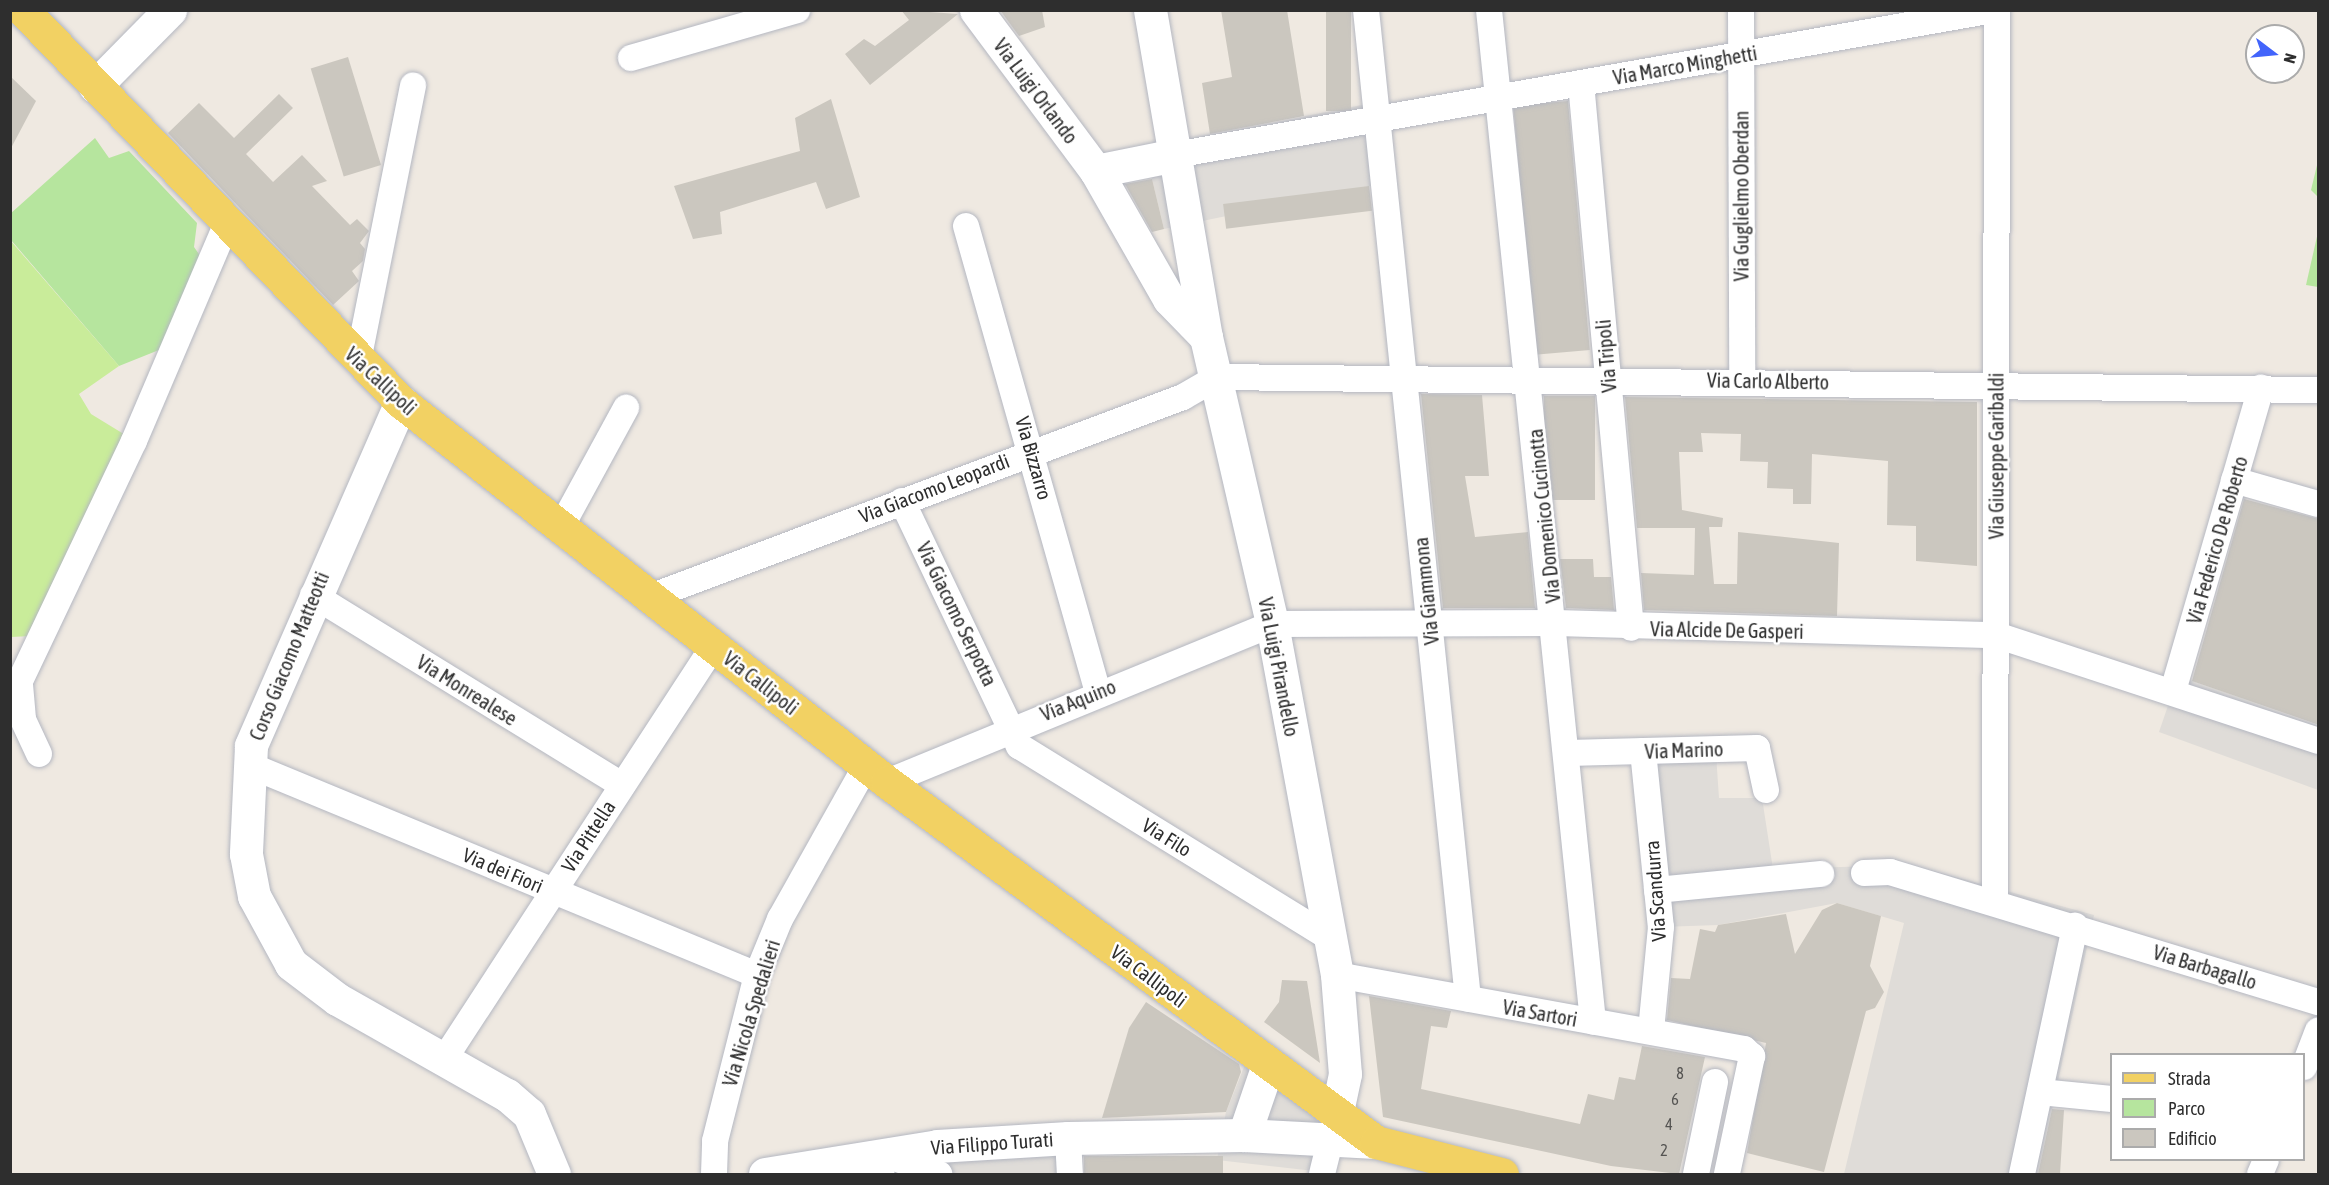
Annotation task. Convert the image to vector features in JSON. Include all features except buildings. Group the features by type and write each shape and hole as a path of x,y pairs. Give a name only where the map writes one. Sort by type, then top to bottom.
{"main road":[{"name":"Via Callipoli","path":"23,10 358,361 401,402 877,774 1268,1065 1334,1125 1445,1167 1502,1174"}],"street":[{"path":"95,86 170,10"},
{"path":"631,58 797,10"},
{"name":"Via Luigi Orlando","path":"976,10 1096,171 1169,299 1206,337"},
{"name":"Via Luigi Pirandello","path":"1150,10 1206,337 1217,376 1272,624 1337,975 1345,1074 1334,1125"},
{"path":"1366,10 1377,120"},
{"name":"Via Domenico Cucinotta","path":"1489,10 1556,623 1593,1022"},
{"name":"Via Guglielmo Oberdan","path":"1741,10 1742,381"},
{"name":"Via Marco Minghetti","path":"1174,149 1377,120 1995,10"},
{"name":"Via Giuseppe Garibaldi","path":"1995,10 1995,902"},
{"name":"Via Tripoli","path":"1581,83 1631,628"},
{"path":"358,361 413,85"},
{"name":"Via Giammona","path":"1377,120 1468,999"},
{"path":"1096,171 1174,149"},
{"path":"39,754 23,719 20,681 134,441 227,224"},
{"name":"Via Bizzarro","path":"966,225 1032,451 1098,692"},
{"name":"Via Carlo Alberto","path":"1217,376 1404,376 2319,390"},
{"name":"Via Giacomo Leopardi","path":"650,597 1032,451 1183,397 1217,376"},
{"name":"Via Federico De Roberto","path":"2173,691 2261,388"},
{"name":"Corso Giacomo Matteotti","path":"401,402 313,595 252,746 249,765 246,854 254,896 291,964 336,999 445,1058 529,1114 554,1174"},
{"path":"561,526 626,408"},
{"path":"2234,480 2319,504"},
{"name":"Via Giacomo Serpotta","path":"902,501 1012,728"},
{"name":"Via Monrealese","path":"313,595 622,785"},
{"name":"Via Alcide De Gasperi","path":"1272,624 1556,623 1631,628 1996,635 2173,691 2319,741"},
{"name":"Via Aquino","path":"877,774 1012,728 1272,624"},
{"name":"Via Pittella","path":"445,1058 714,646"},
{"name":"Via Filo","path":"1012,728 1019,746 1330,938"},
{"name":"Via Marino","path":"1568,753 1757,748 1766,790"},
{"name":"Via Scandurra","path":"1643,751 1661,927 1651,1031"},
{"name":"Via dei Fiori","path":"249,765 757,975"},
{"name":"Via Nicola Spedalieri","path":"714,1174 715,1141 757,975 780,919 877,774"},
{"name":"Via Barbagallo","path":"1864,873 1890,872 2083,928 2319,1002"},
{"path":"1657,890 1821,874"},
{"path":"2022,1174 2048,1093 2083,928"},
{"name":"Via Sartori","path":"1337,975 1744,1049 1752,1056 1727,1174"},
{"path":"2305,1065 2319,1031"},
{"path":"1233,1135 1268,1065"},
{"path":"1696,1174 1715,1082"},
{"path":"2048,1093 2110,1099"},
{"path":"1322,1174 1334,1125"},
{"name":"Via Filippo Turati","path":"765,1174 883,1164 1068,1138 1233,1135 1334,1125"},
{"path":"1068,1138 1070,1174"},
{"path":"883,1164 939,1174"}],"green space":[{"path":"95,138 109,158 129,151 197,223 194,247 201,257 159,350 119,366 11,240 10,214"},
{"path":"2318,161 2318,197 2311,190"},
{"path":"2318,232 2318,287 2306,285"},
{"path":"10,240 119,366 79,394 91,414 127,436 31,636 11,637"}],"shaded area":[{"path":"1367,104 1375,185 1164,229 1150,171 1173,142"},
{"path":"2190,680 2318,725 2318,790 2159,732 2173,691"},
{"path":"1716,754 1719,798 1762,798 1773,869 1912,865 2094,915 2038,1174 1844,1174 1904,923 1837,903 1718,925 1661,927 1651,757"},
{"path":"1250,1052 1337,1113 1323,1172 1217,1160 1226,1112"},
{"path":"1068,1138 1081,1174 901,1174 882,1168"}]}
